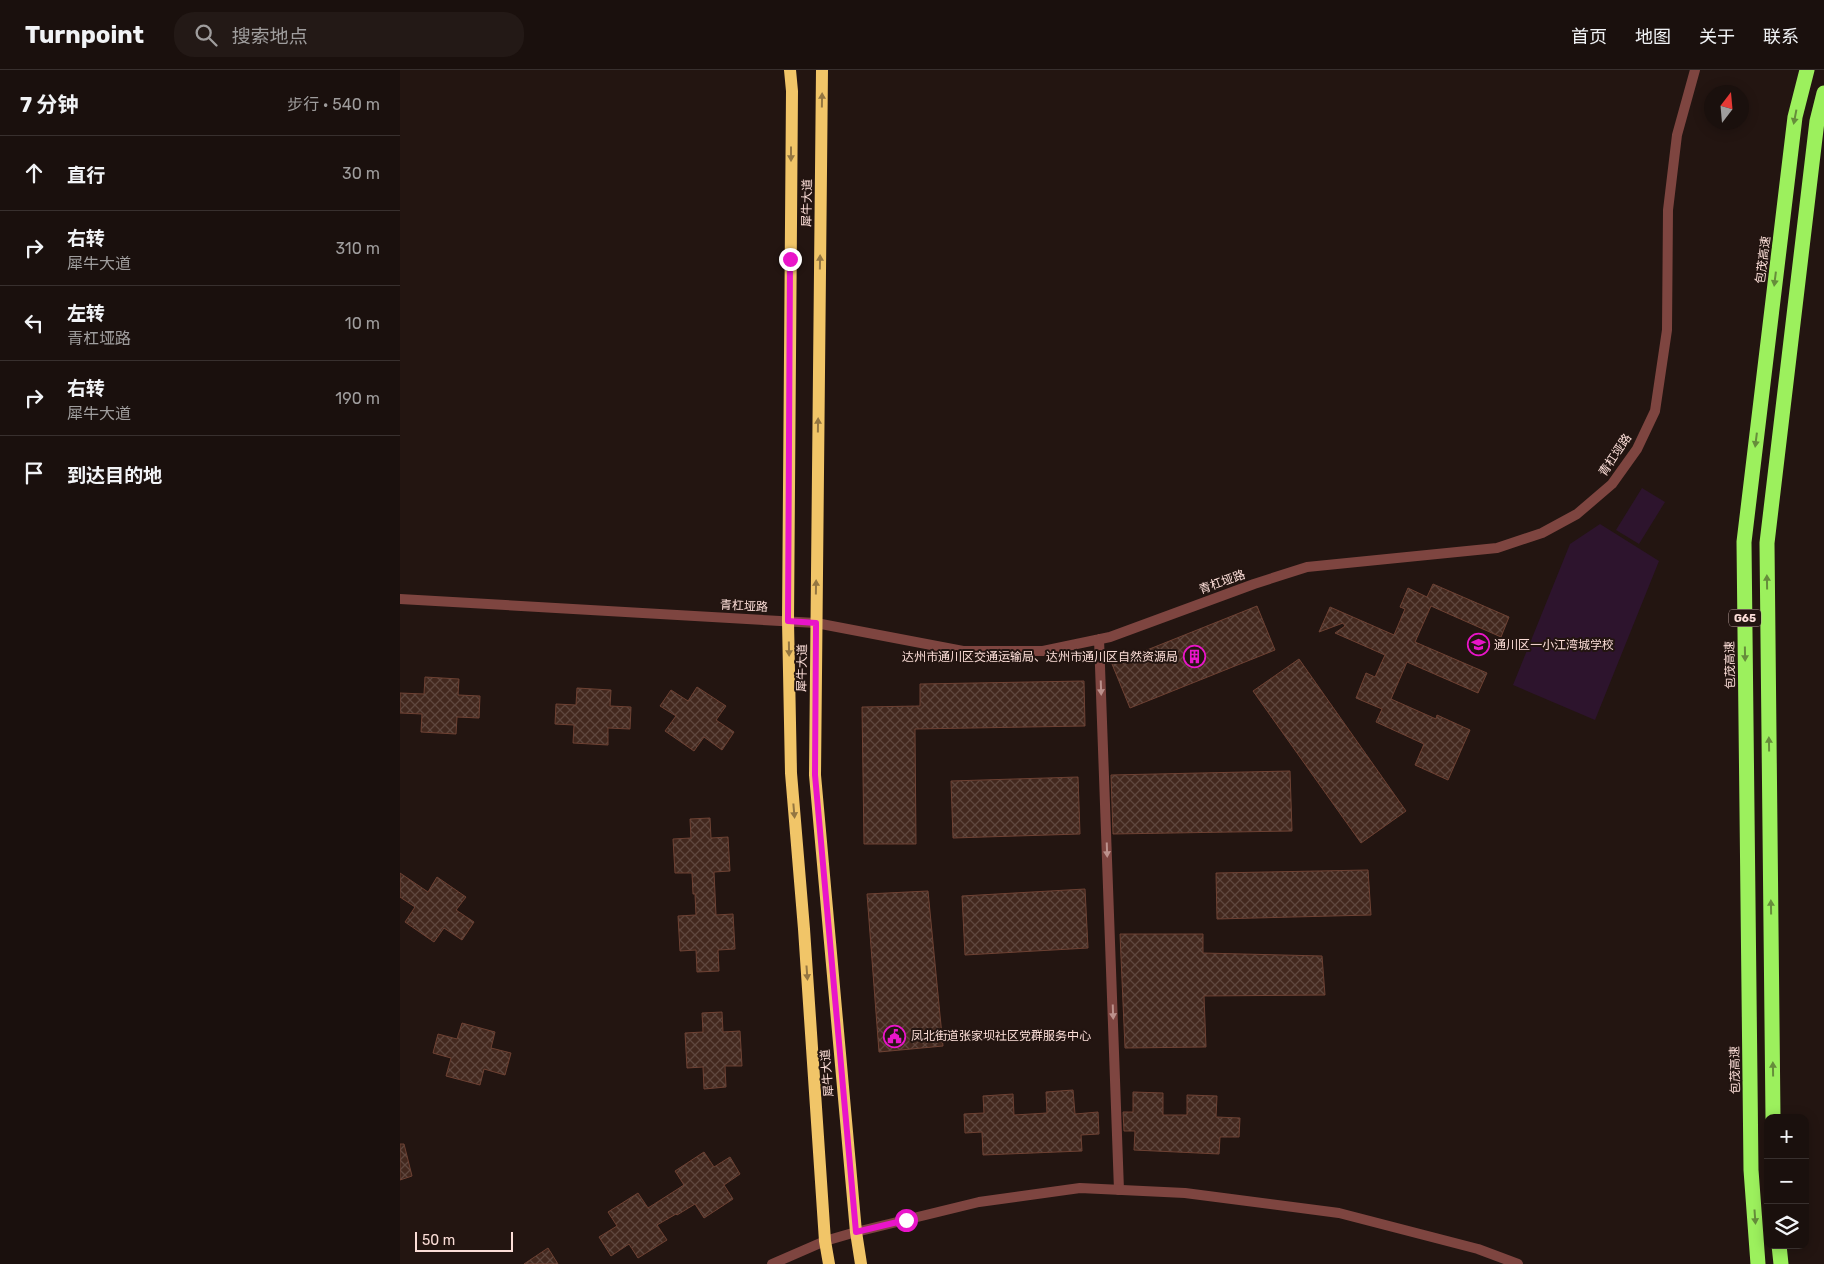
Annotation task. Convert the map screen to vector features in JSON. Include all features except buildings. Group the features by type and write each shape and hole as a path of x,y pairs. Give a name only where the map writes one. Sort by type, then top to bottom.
{"highway":[{"name":"包茂高速","path":"1758,1264 1751,1170 1744,542 1795,117 1807,70"},
{"name":"G65","path":"1773,1114 1766,543 1817,121 1824,93"},
{"path":"1780,1249 1781,1264"}],"main road":[{"name":"犀牛大道","path":"790,70 792,92 788,621 791,773 804,929 825,1241 829,1264"},
{"name":"犀牛大道","path":"822,70 815,775 860,1264"}],"street":[{"name":"青杠垭路","path":"400,599 816,623 963,651 1043,651 1110,637 1254,584 1307,567 1496,548 1542,532 1577,514 1612,484 1637,448 1655,411 1667,330 1668,210 1677,135 1694,70"},
{"path":"1099,639 1119,1190"},
{"path":"772,1264 825,1241 856,1232 979,1202 1080,1188 1185,1193 1339,1213 1478,1249 1518,1264"}],"shaded area":[{"path":"1642,488 1665,502 1639,544 1616,530"},
{"path":"1600,524 1659,561 1595,720 1513,685 1570,544"}],"place":[{"name":"通川区一小江湾城学校","path":"1478,645"},
{"name":"达州市通川区交通运输局、达州市通川区自然资源局","path":"1194,657"},
{"name":"凤北街道张家坝社区党群服务中心","path":"895,1036"}],"route":[{"path":"790,259 788,621 816,623 815,775 856,1232 906,1220"}]}
